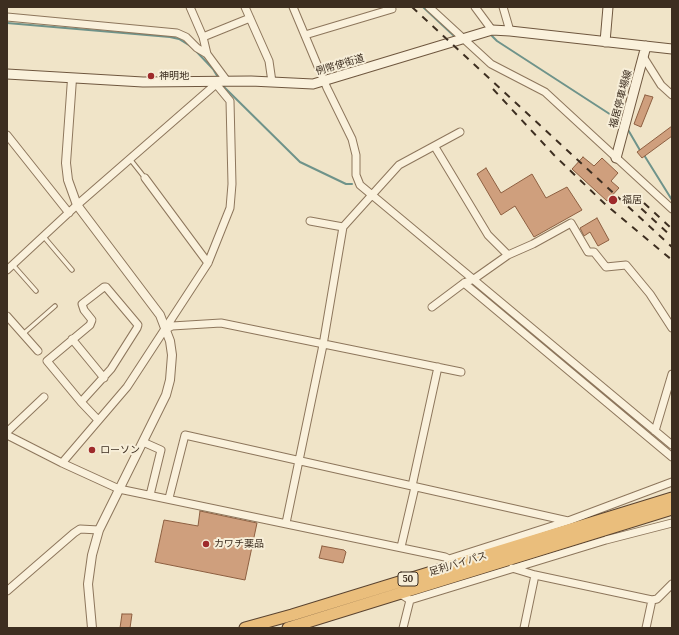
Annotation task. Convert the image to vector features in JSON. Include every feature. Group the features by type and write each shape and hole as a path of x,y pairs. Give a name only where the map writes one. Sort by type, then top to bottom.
{"highway":[{"name":"足利バイパス","path":"244,628 292,615 449,562 570,530 672,498"},
{"name":"足利バイパス","path":"288,628 299,626 399,593 570,530 672,509"}],"main road":[{"path":"605,42 608,7"},
{"name":"例幣使街道","path":"7,74 142,82 272,82 306,85 325,81 492,30 510,30 672,49"},
{"name":"福居停車場線","path":"616,158 646,46"}],"street":[{"path":"62,463 127,387 166,329 208,263 230,208 232,184 230,100 207,54 203,37 190,7"},
{"path":"245,7 269,61 272,82"},
{"path":"293,7 354,146 357,180 360,185 373,194 672,445"},
{"path":"429,7 491,64 545,92 672,209"},
{"path":"475,7 492,30"},
{"path":"503,7 510,30"},
{"path":"305,35 392,8"},
{"path":"7,18 177,33 186,37 197,48 207,54"},
{"path":"203,37 250,18"},
{"path":"644,58 661,85 672,95"},
{"path":"72,78 66,163 68,180 77,205 160,314 170,341 172,355 170,380 166,394 99,530 92,555 88,584 92,628"},
{"path":"10,267 77,205 222,82"},
{"path":"286,523 323,345 343,227 399,166 460,132"},
{"path":"7,135 69,213"},
{"path":"435,147 488,235 508,255"},
{"path":"145,178 208,263"},
{"path":"310,221 343,227"},
{"path":"432,307 464,283 474,279 508,255 533,244 571,223 588,252 594,252 606,267 626,265 650,294 672,328"},
{"path":"464,283 672,457"},
{"path":"81,402 114,366 138,326 106,287 82,304 82,307 92,322 47,361 81,402 98,420"},
{"path":"7,316 38,352"},
{"path":"166,329 172,326 221,323 461,372"},
{"path":"72,339 104,378"},
{"path":"400,547 438,367"},
{"path":"655,431 672,374"},
{"path":"7,432 44,397"},
{"path":"7,435 62,463 119,489 169,498 400,547 449,562"},
{"path":"169,498 185,435 413,486 570,530 672,482"},
{"path":"143,442 160,450 150,495"},
{"path":"410,600 606,540 672,523"},
{"path":"7,591 80,529 99,530"},
{"path":"511,568 535,575 652,600 657,599 672,584"},
{"path":"524,628 535,575"},
{"path":"399,593 410,600"},
{"path":"403,628 410,600"},
{"path":"646,628 652,600"}],"lane":[{"path":"130,159 145,178"},
{"path":"44,237 72,270"},
{"path":"10,267 36,292"},
{"path":"23,334 55,306"}],"building":[{"path":"645,95 653,97 641,127 634,124"},
{"path":"672,126 672,136 642,158 637,152"},
{"path":"583,157 594,166 602,158 618,173 611,181 619,188 607,201 572,169"},
{"path":"486,168 501,193 532,174 546,198 567,187 582,210 534,237 515,206 501,215 477,174"},
{"path":"597,218 609,240 598,246 590,232 584,236 580,228"},
{"name":"カワチ薬品","path":"200,511 257,523 245,580 155,562 164,520 198,526"},
{"path":"322,546 344,550 346,552 343,563 319,558"},
{"path":"122,614 132,614 130,628 120,628"}],"waterway":[{"path":"423,7 453,35"},
{"path":"7,23 170,37 179,39 192,47"},
{"path":"492,36 497,41 622,122"},
{"path":"195,50 213,69 219,79"},
{"path":"222,85 300,162 346,184 352,184"},
{"path":"627,128 641,152"},
{"path":"644,155 672,200"}],"railway":[{"path":"412,7 672,247"},
{"path":"493,89 554,155 606,205 672,260"},
{"path":"631,199 672,237"},
{"path":"644,203 672,229"}],"place":[{"name":"神明地","path":"151,76"},
{"name":"福居","path":"613,200"},
{"name":"ローソン","path":"92,450"},
{"name":"カワチ薬品","path":"206,544"}]}
